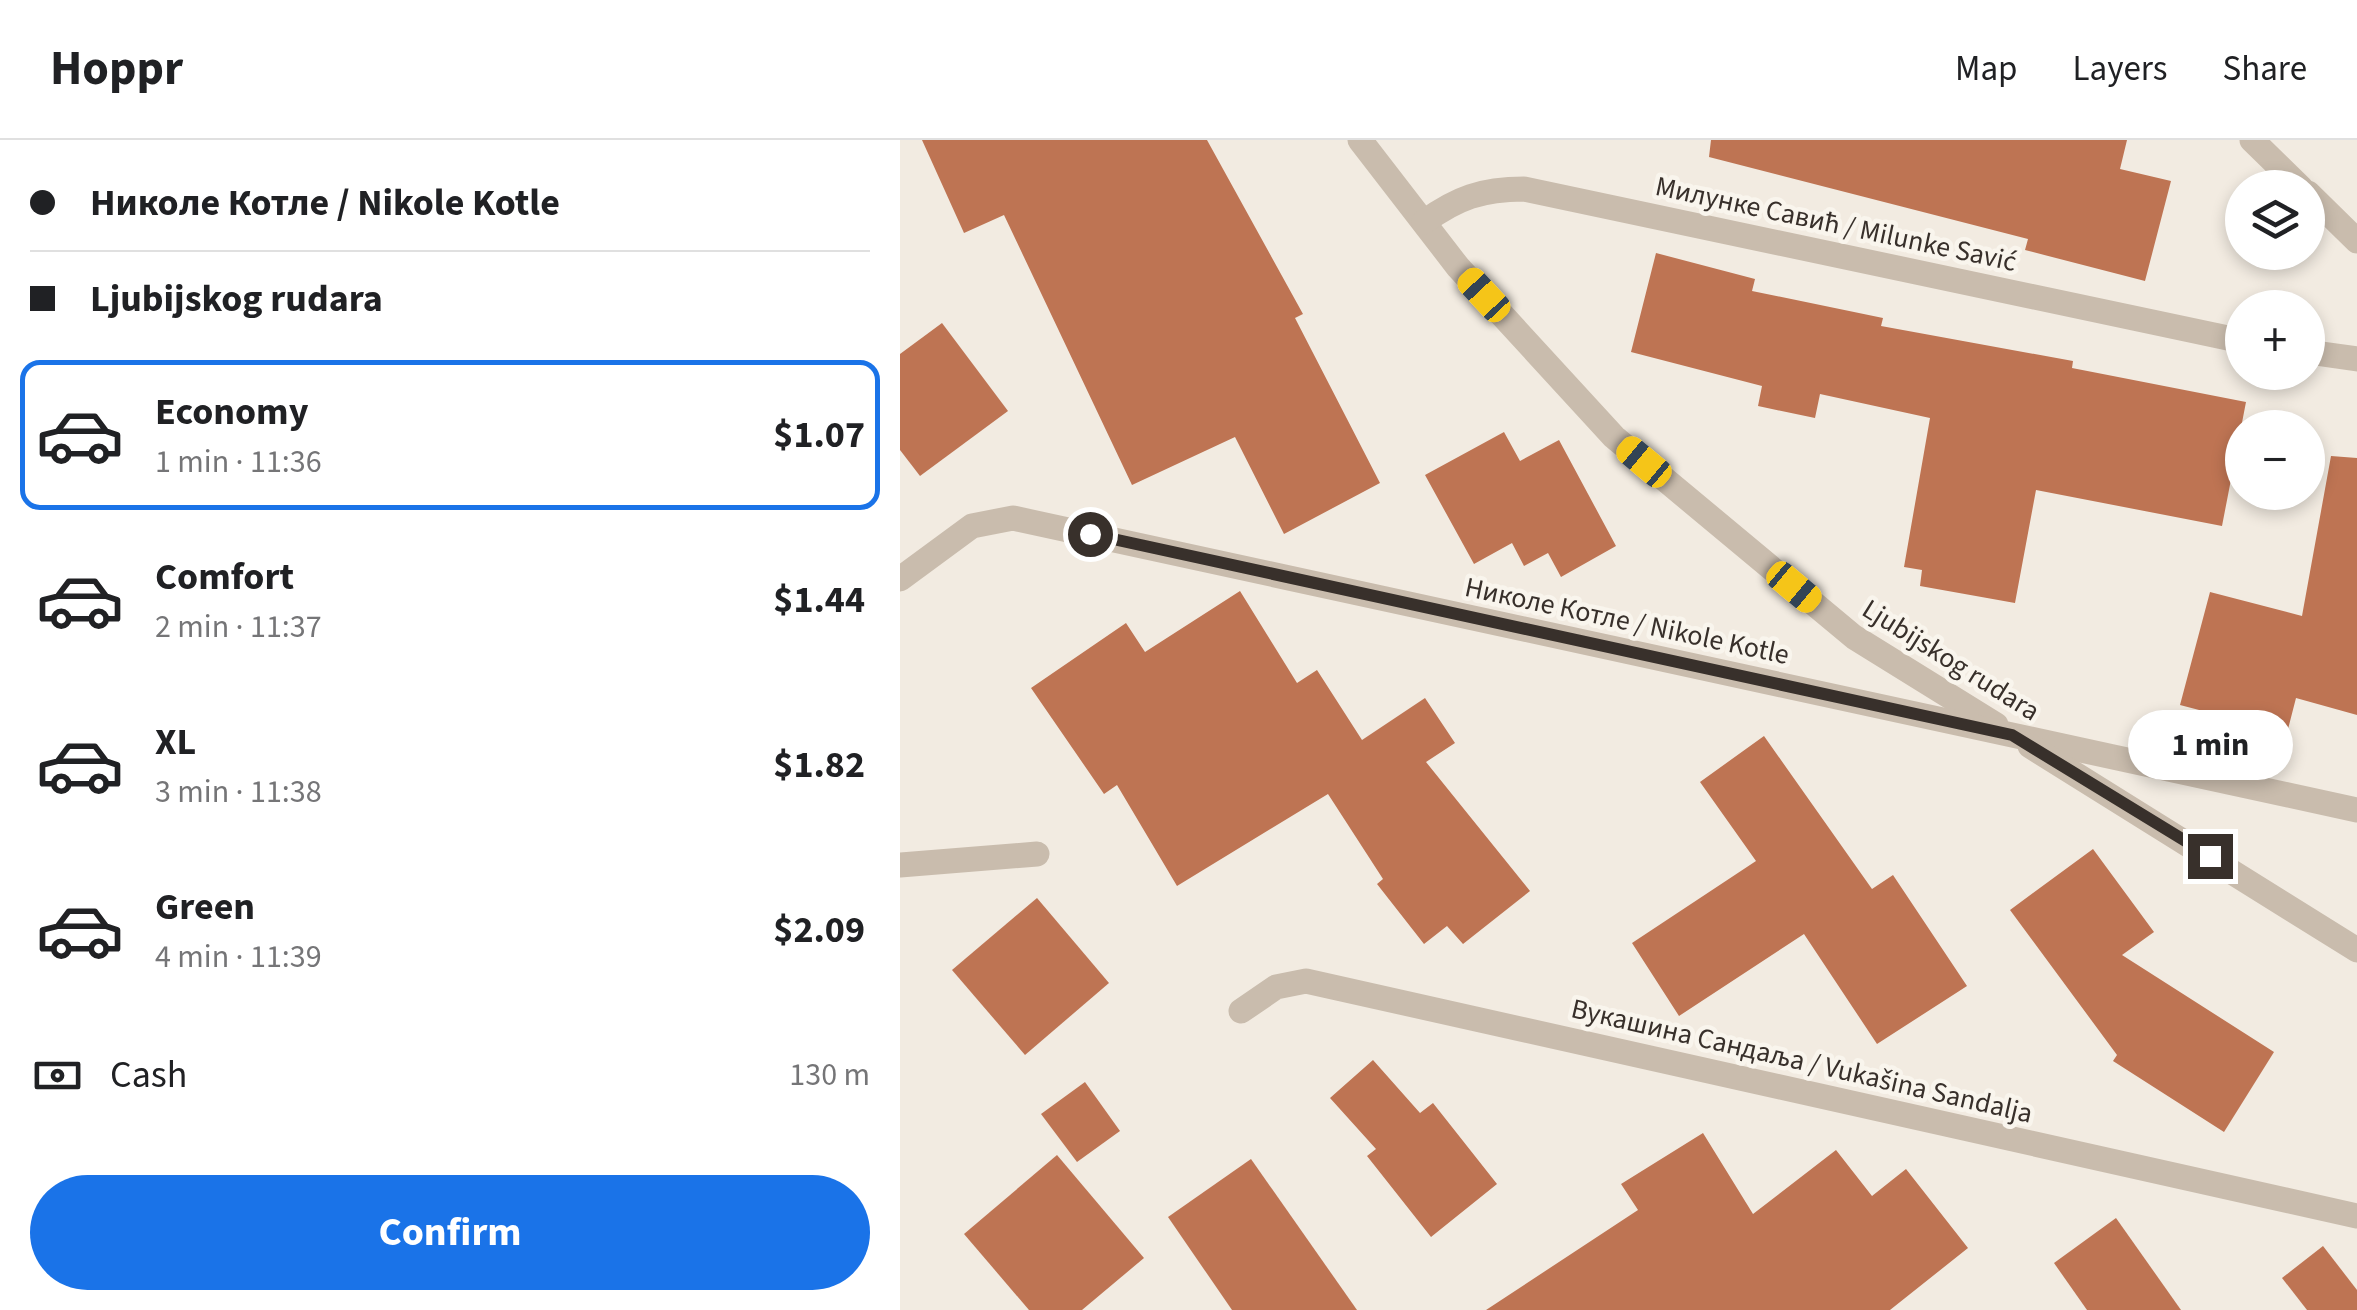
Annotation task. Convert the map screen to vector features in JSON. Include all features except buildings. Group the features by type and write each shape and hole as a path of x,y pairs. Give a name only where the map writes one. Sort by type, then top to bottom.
{"street":[{"name":"Ljubijskog rudara","path":"1360,140 1458,267 1614,437 1854,637 2357,950"},
{"path":"2252,140 2283,170"},
{"name":"Милунке Савић / Milunke Savić","path":"1424,222 1454,200 1487,189 1524,189 2225,336"},
{"path":"2325,209 2357,240"},
{"path":"2325,354 2357,359"},
{"name":"Николе Котле / Nikole Kotle","path":"900,579 972,526 1012,518 2357,810"},
{"path":"900,864 1037,854"},
{"name":"Вукашина Сандаља / Vukašina Sandalja","path":"1240,1011 1276,987 1306,981 2357,1216"}],"route":[{"path":"1090,534 2012,735 2210,856"}]}
